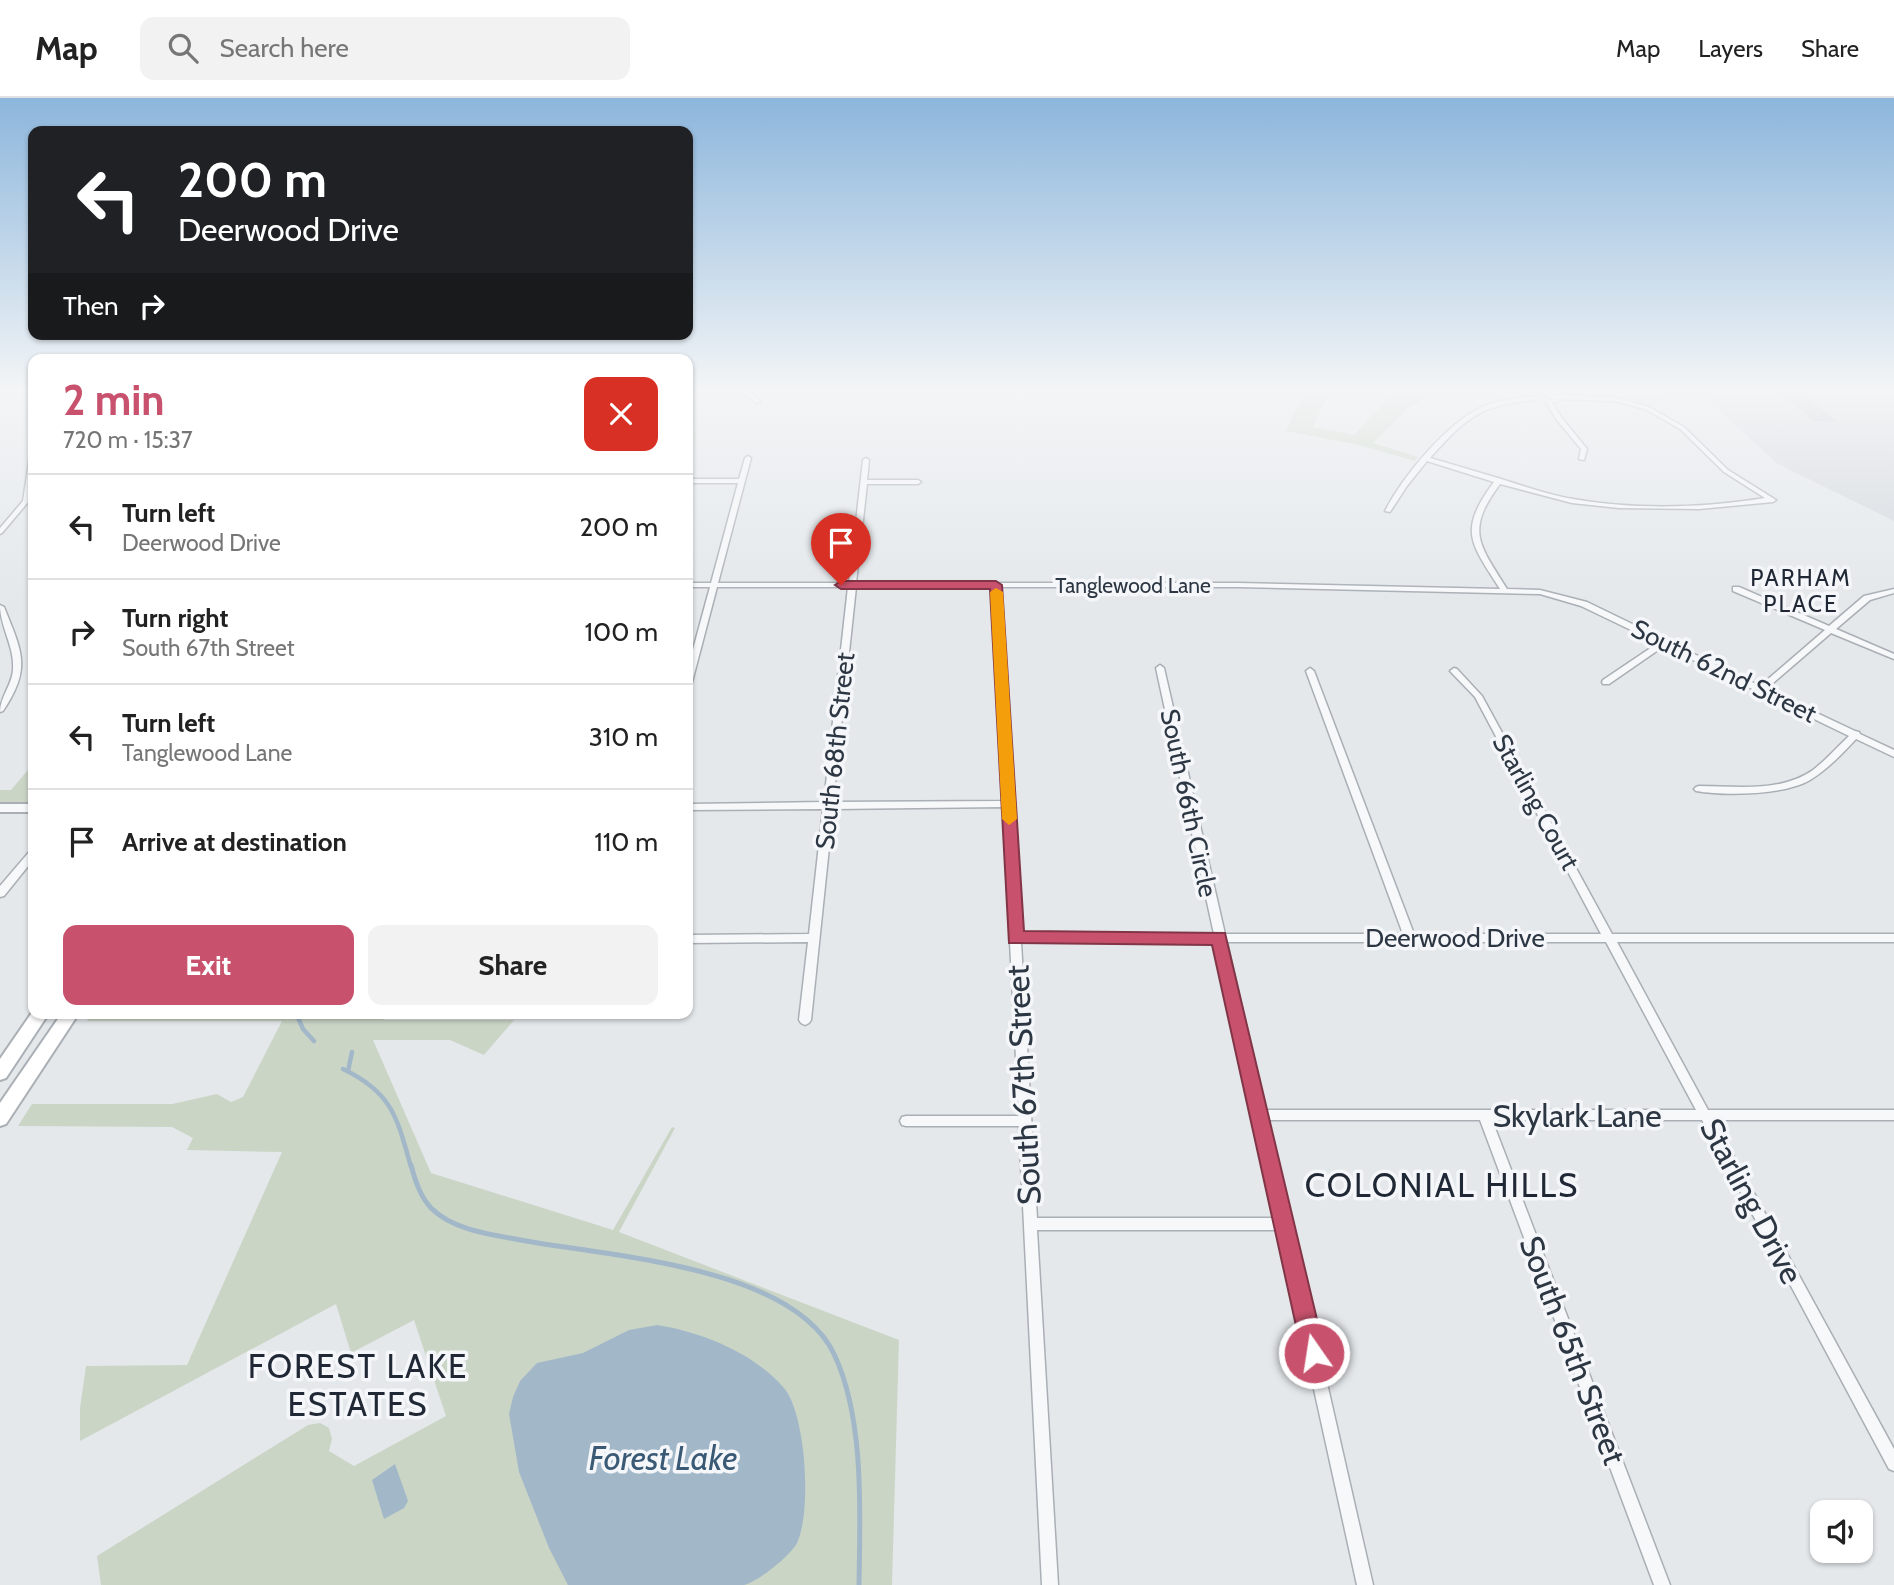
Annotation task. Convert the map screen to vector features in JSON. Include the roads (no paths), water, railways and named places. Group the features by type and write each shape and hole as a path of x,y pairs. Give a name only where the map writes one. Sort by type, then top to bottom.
{"main road":[{"path":"0,1073 37,1019"},
{"path":"0,1118 5,1105 67,1019"}],"street":[{"path":"693,662 747,461"},
{"name":"South 68th Street","path":"805,1020 866,461"},
{"path":"1388,511 1396,495 1426,461"},
{"path":"1436,461 1571,500 1613,505 1709,505 1774,501 1735,478 1717,461"},
{"path":"1499,480 1480,505 1474,531 1481,551 1504,590"},
{"path":"693,481 741,481"},
{"path":"864,482 918,482"},
{"path":"0,532 20,512 28,494"},
{"path":"20,512 28,511"},
{"name":"Tanglewood Lane","path":"693,585 1238,585 1504,590 1552,594"},
{"name":"South 67th Street","path":"996,585 1050,1585"},
{"path":"1735,589 1894,657"},
{"path":"1762,688 1867,598 1894,591"},
{"name":"South 62nd Street","path":"1552,594 1584,604 1894,754"},
{"path":"0,607 2,620 20,664 15,686 0,709"},
{"path":"1606,682 1664,642"},
{"name":"South 66th Circle","path":"1160,668 1365,1585"},
{"path":"1310,671 1410,938"},
{"name":"Starling Court","path":"1454,671 1478,696 1611,938"},
{"path":"1699,789 1772,788 1803,780 1816,773 1856,734"},
{"path":"693,807 1009,804"},
{"path":"0,808 28,808"},
{"path":"0,893 28,860"},
{"name":"Deerwood Drive","path":"1016,938 1894,937"},
{"path":"693,939 814,938"},
{"name":"Starling Drive","path":"1611,938 1894,1464"},
{"name":"Skylark Lane","path":"1261,1115 1894,1115"},
{"name":"South 65th Street","path":"1483,1115 1662,1585"},
{"path":"906,1121 1025,1121"},
{"path":"1031,1224 1285,1224"}],"water":[{"name":"Forest Lake","path":"657,1325 692,1333 726,1346 758,1364 784,1388 797,1419 804,1463 804,1509 797,1543 773,1568 744,1585 568,1585 549,1548 519,1472 509,1414 513,1397 520,1381 537,1363 583,1353 629,1330"},
{"path":"395,1464 408,1501 404,1508 384,1519 372,1480"}],"waterway":[{"path":"299,1019 303,1029 314,1041"},
{"path":"348,1071 352,1052"},
{"path":"343,1069 360,1078 383,1098 397,1121 411,1167"},
{"path":"411,1165 418,1188 427,1203 439,1215 459,1226 493,1235 691,1269 737,1283 778,1300 811,1324 834,1354 851,1408 858,1468 859,1585"}],"district":[{"name":"PARHAM PLACE","path":"1801,591"},
{"name":"COLONIAL HILLS","path":"1442,1185"},
{"name":"FOREST LAKE ESTATES","path":"358,1385"}]}
